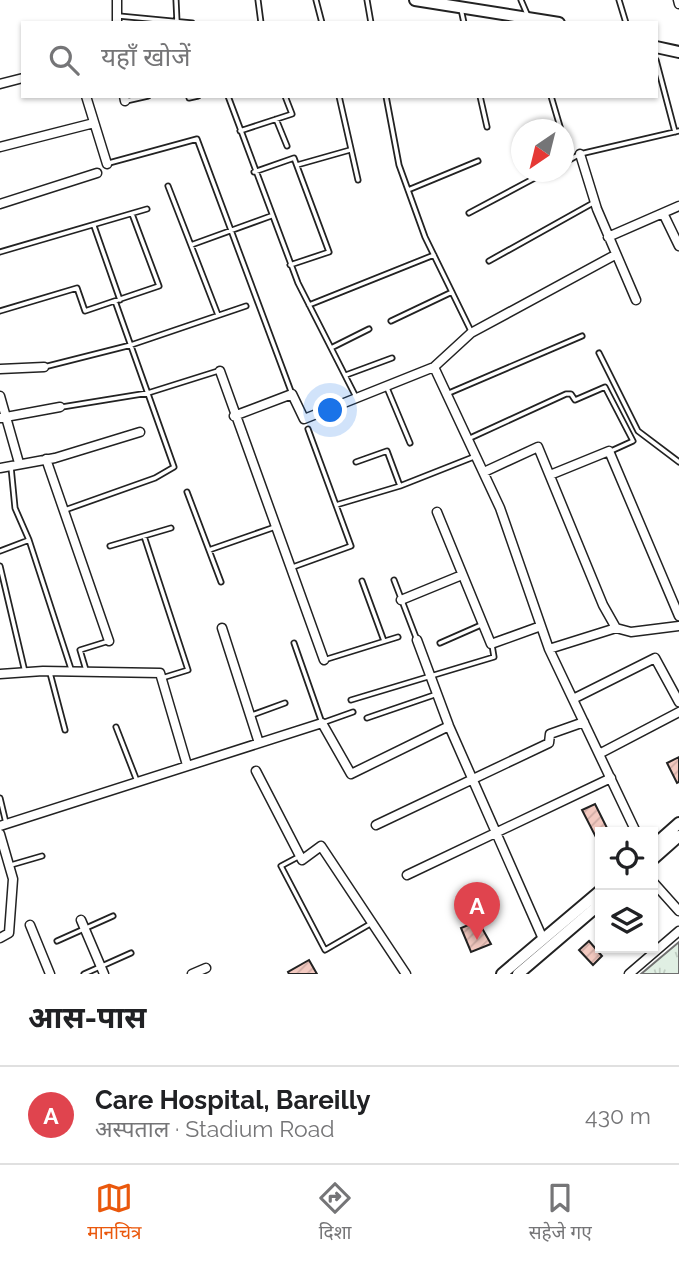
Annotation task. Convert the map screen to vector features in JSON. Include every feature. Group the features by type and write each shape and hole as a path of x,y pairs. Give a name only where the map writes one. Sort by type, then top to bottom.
{"main road":[{"path":"415,0 529,20"},
{"path":"658,47 679,52"},
{"path":"658,842 679,823"},
{"path":"658,855 679,836"},
{"path":"502,974 595,895"},
{"path":"518,974 595,908"}],"street":[{"path":"117,0 117,19"},
{"path":"0,84 21,79"},
{"path":"87,98 107,164"},
{"path":"0,147 94,123"},
{"path":"580,155 594,202 636,300"},
{"path":"0,205 97,173"},
{"path":"608,237 679,206"},
{"path":"663,213 679,246"},
{"path":"234,416 292,394 303,419 434,367 471,333 615,255"},
{"path":"0,369 44,367"},
{"path":"434,367 500,508 549,649 634,827"},
{"path":"220,370 234,416 324,660"},
{"path":"0,396 15,464"},
{"path":"3,417 60,407"},
{"path":"0,468 46,459 140,432"},
{"path":"484,472 538,447 603,605 616,628"},
{"path":"550,475 609,452 679,616"},
{"path":"46,459 109,641"},
{"path":"437,512 491,644 541,626"},
{"path":"401,600 462,576"},
{"path":"549,649 616,628 631,632 679,626"},
{"path":"222,628 259,743"},
{"path":"417,640 449,726 543,939"},
{"path":"573,699 655,658 679,702"},
{"path":"0,674 50,671 160,673 187,765"},
{"path":"599,754 679,712"},
{"path":"376,825 549,743 550,734 584,722"},
{"path":"3,825 322,723 351,774 449,726"},
{"path":"256,771 302,860 321,846 370,924 381,934 406,974"},
{"path":"407,875 611,778"},
{"path":"0,834 13,878 9,933 0,938"},
{"path":"658,888 679,911"},
{"path":"30,925 50,974"},
{"path":"83,925 102,970"},
{"path":"629,974 679,930"},
{"path":"192,974 206,968"}],"lane":[{"path":"176,0 177,21"},
{"path":"258,0 261,21"},
{"path":"316,0 321,21"},
{"path":"366,0 371,21"},
{"path":"521,0 529,20"},
{"path":"619,0 625,21"},
{"path":"460,7 464,21"},
{"path":"117,19 157,21"},
{"path":"574,158 677,132 658,67"},
{"path":"230,98 254,172 290,265 356,398"},
{"path":"240,131 292,114 286,98"},
{"path":"339,98 358,180"},
{"path":"386,98 399,165 408,190 434,255 471,333"},
{"path":"480,98 487,127"},
{"path":"552,98 558,119"},
{"path":"276,119 287,146"},
{"path":"107,164 197,139 292,394"},
{"path":"296,165 350,150"},
{"path":"254,172 294,158 328,252 290,265"},
{"path":"408,190 478,161"},
{"path":"469,214 528,182"},
{"path":"169,186 218,316"},
{"path":"489,261 594,202"},
{"path":"0,252 147,209"},
{"path":"0,311 77,288 85,311 159,286 132,214"},
{"path":"191,245 271,216"},
{"path":"63,511 155,478 174,467 131,345 94,226"},
{"path":"309,304 434,255"},
{"path":"391,321 452,292"},
{"path":"44,367 131,345 246,306"},
{"path":"333,348 369,328"},
{"path":"447,394 582,336"},
{"path":"599,353 638,431 679,462"},
{"path":"346,375 392,358"},
{"path":"60,407 148,393 220,370"},
{"path":"386,386 410,443"},
{"path":"468,439 566,394 572,394 576,400 605,387 633,441 609,452"},
{"path":"291,568 351,546 308,429"},
{"path":"356,462 387,451 400,486"},
{"path":"336,505 400,486 476,456"},
{"path":"15,464 15,508 29,540 72,671"},
{"path":"187,492 221,582"},
{"path":"209,550 275,527"},
{"path":"110,546 171,528"},
{"path":"144,536 188,670 161,678"},
{"path":"0,551 29,540"},
{"path":"0,566 25,672"},
{"path":"394,580 417,640"},
{"path":"362,581 384,641"},
{"path":"440,643 483,624"},
{"path":"324,660 398,637"},
{"path":"86,672 80,650 109,641"},
{"path":"294,643 322,723 353,712"},
{"path":"351,700 494,657 491,644"},
{"path":"50,671 65,730"},
{"path":"367,718 437,694"},
{"path":"250,716 285,703"},
{"path":"116,727 137,781"},
{"path":"0,798 3,825"},
{"path":"9,866 42,856"},
{"path":"300,856 281,866 325,950 370,924"},
{"path":"57,941 83,925 113,916"},
{"path":"83,974 102,970 131,953"}],"green space":[{"path":"679,942 679,974 641,974"}],"building":[{"path":"679,757 679,782 677,783 667,763"},
{"path":"595,804 606,827 595,827 595,835 582,810"},
{"path":"478,921 491,944 471,952 461,928"},
{"path":"589,941 595,948 595,953 602,956 593,965 579,950"},
{"path":"309,960 317,974 289,974 288,972"}],"place":[{"name":"Care Hospital, Bareilly","path":"477,940"}]}
